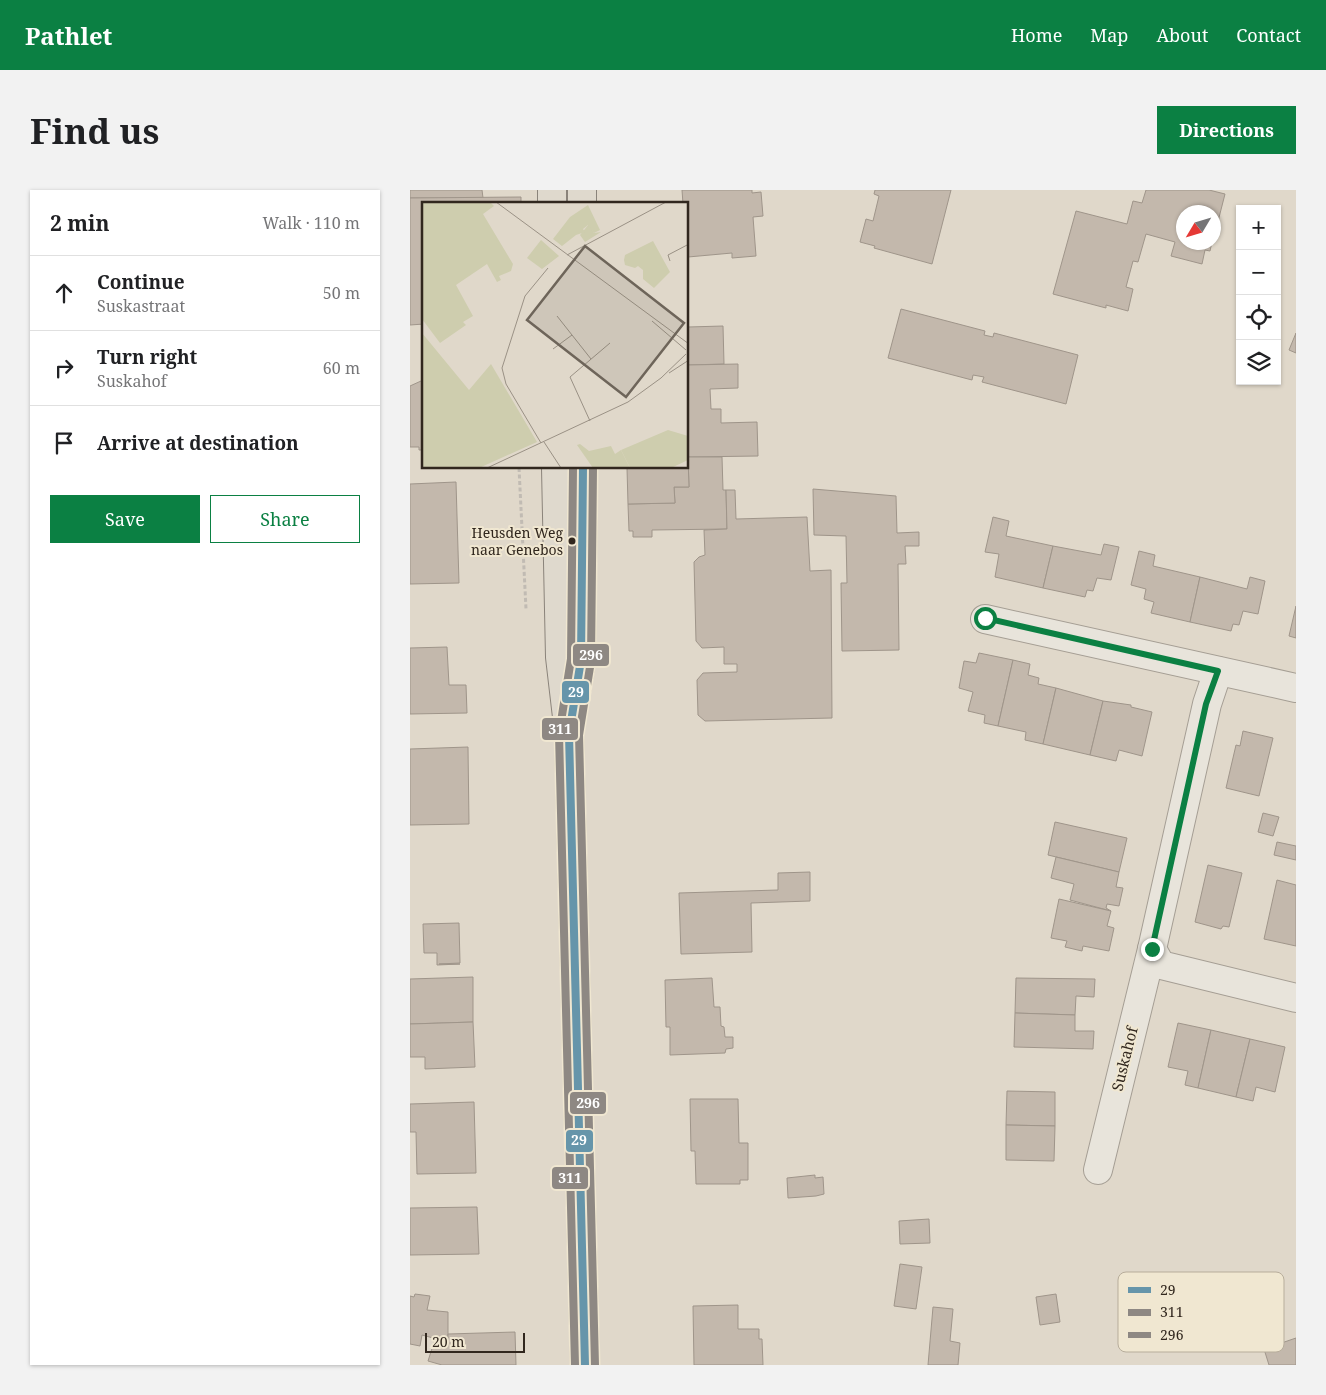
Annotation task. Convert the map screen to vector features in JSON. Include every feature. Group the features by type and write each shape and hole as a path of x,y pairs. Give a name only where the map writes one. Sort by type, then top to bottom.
{"main road":[{"path":"556,469 560,657 570,734 585,1365"},
{"path":"570,734 581,660 583,469"}],"street":[{"path":"985,618 1296,688"},
{"name":"Suskahof","path":"1098,1170 1152,949 1206,704 1218,671"},
{"path":"1152,949 1161,965 1296,998"}],"building":[{"path":"410,190 482,190 483,198 410,198"},
{"path":"682,190 752,190 752,193 761,192 763,216 753,217 756,256 732,258 732,253 689,257 689,202 683,202"},
{"path":"875,190 951,190 932,264 874,248 875,246 860,242 866,219 873,221 879,196 874,194"},
{"path":"1146,190 1209,190 1225,194 1221,210 1221,205 1176,205 1176,250 1205,250 1202,264 1171,256 1175,242 1146,234 1138,262 1133,261 1126,287 1133,289 1128,311 1106,305 1106,308 1053,294 1076,211 1127,224 1133,201 1142,203"},
{"path":"521,197 521,202 422,202 422,324 410,325 410,198"},
{"path":"901,309 985,331 984,335 993,337 994,333 1078,355 1066,404 982,382 984,377 973,375 972,380 888,358"},
{"path":"723,326 724,364 689,365 689,327"},
{"path":"1296,333 1296,353 1289,350"},
{"path":"738,364 738,388 710,389 711,409 721,409 721,423 757,422 758,456 689,457 689,365"},
{"path":"422,381 422,450 419,450 419,447 410,447 410,386"},
{"path":"689,457 722,457 723,490 726,490 727,529 652,530 652,537 633,537 633,531 629,531 628,504 675,503 674,487 689,487"},
{"path":"627,469 688,469 689,487 674,487 675,503 628,504"},
{"path":"456,482 459,583 410,584 410,484"},
{"path":"813,489 896,496 897,533 919,532 919,546 905,546 906,564 898,564 899,650 842,651 841,583 847,583 846,536 814,535"},
{"path":"726,490 735,490 736,519 807,517 810,571 831,570 832,718 705,721 698,715 697,680 703,673 737,672 737,664 724,664 724,647 702,648 696,641 694,562 699,557 705,555 704,530 727,529"},
{"path":"993,517 1009,521 1006,536 1053,546 1043,588 995,577 999,554 985,552"},
{"path":"1104,544 1119,547 1111,580 1097,578 1093,591 1087,590 1085,597 1043,588 1053,546 1101,555"},
{"path":"1139,551 1155,555 1153,566 1200,577 1190,622 1151,613 1154,602 1144,599 1146,589 1131,585"},
{"path":"1200,577 1247,589 1250,577 1265,581 1258,614 1243,611 1239,625 1233,624 1231,631 1190,622"},
{"path":"1296,606 1296,638 1289,636"},
{"path":"447,647 449,685 466,685 467,713 410,714 410,648"},
{"path":"979,653 1013,660 998,726 984,723 985,715 968,711 973,692 959,688 964,661 976,663"},
{"path":"1013,660 1030,664 1028,675 1039,678 1038,684 1056,688 1043,744 1025,740 1026,732 998,726"},
{"path":"1056,688 1103,701 1090,755 1043,744"},
{"path":"1103,701 1131,705 1131,707 1152,712 1142,756 1119,750 1116,761 1090,755"},
{"path":"1243,731 1273,738 1259,796 1226,788 1236,745 1240,746"},
{"path":"468,747 469,824 410,825 410,749"},
{"path":"1263,813 1279,817 1273,836 1258,832"},
{"path":"1055,822 1127,838 1119,872 1048,855"},
{"path":"1277,842 1296,846 1296,860 1274,855"},
{"path":"1056,857 1119,872 1116,887 1123,888 1119,906 1107,904 1106,908 1111,911 1070,900 1074,884 1051,878"},
{"path":"1208,865 1242,873 1229,927 1223,926 1221,929 1195,922"},
{"path":"810,872 810,901 751,903 752,952 681,954 679,893 778,890 778,873"},
{"path":"1277,880 1296,885 1296,946 1264,939"},
{"path":"1059,899 1111,911 1107,926 1114,928 1109,951 1083,946 1082,951 1065,947 1067,941 1051,938"},
{"path":"459,923 460,963 439,964 460,964 437,965 437,953 424,953 423,924"},
{"path":"473,977 473,1022 410,1024 410,979"},
{"path":"712,978 714,1007 720,1007 721,1026 724,1027 725,1037 733,1037 733,1048 726,1049 725,1053 670,1055 670,1027 666,1027 665,980"},
{"path":"1016,978 1095,979 1094,997 1076,996 1075,1015 1015,1013"},
{"path":"1015,1013 1075,1015 1075,1031 1094,1031 1093,1049 1014,1047"},
{"path":"473,1022 475,1067 425,1069 425,1057 410,1057 410,1024"},
{"path":"1178,1023 1211,1030 1198,1088 1185,1085 1188,1071 1168,1067"},
{"path":"1211,1030 1250,1039 1236,1097 1198,1088"},
{"path":"1250,1039 1285,1047 1275,1092 1256,1087 1253,1101 1236,1097"},
{"path":"1007,1091 1055,1092 1055,1126 1006,1125"},
{"path":"690,1099 738,1099 739,1143 748,1143 748,1180 740,1180 740,1184 696,1184 695,1151 691,1151"},
{"path":"474,1102 476,1173 417,1174 416,1132 410,1132 410,1104"},
{"path":"1006,1125 1055,1126 1054,1161 1006,1160"},
{"path":"815,1175 815,1178 823,1177 824,1194 788,1198 787,1178"},
{"path":"477,1207 479,1254 410,1255 410,1208"},
{"path":"929,1219 930,1243 900,1244 899,1221"},
{"path":"900,1264 922,1267 916,1309 894,1306"},
{"path":"415,1294 430,1296 427,1310 448,1312 448,1342 422,1335 420,1346 410,1344 410,1296 414,1297"},
{"path":"1056,1294 1060,1322 1040,1325 1036,1297"},
{"path":"738,1305 738,1329 759,1329 759,1339 762,1339 763,1365 694,1365 693,1306"},
{"path":"933,1307 953,1309 950,1341 960,1343 958,1365 928,1365"},
{"path":"515,1332 516,1365 442,1365 428,1361 435,1339 448,1342 448,1334"},
{"path":"1296,1338 1296,1365 1269,1365 1265,1352 1284,1352 1284,1342"}],"transit line":[{"name":"311","path":"573,469 571,659 559,734 575,1365"},
{"name":"29","path":"583,469 581,660 569,734 585,1365"},
{"name":"296","path":"593,469 591,661 579,735 595,1365"}],"place":[{"name":"Heusden Weg naar Genebos","path":"572,541"}],"route":[{"path":"985,618 1218,671 1206,704 1152,949"}]}
